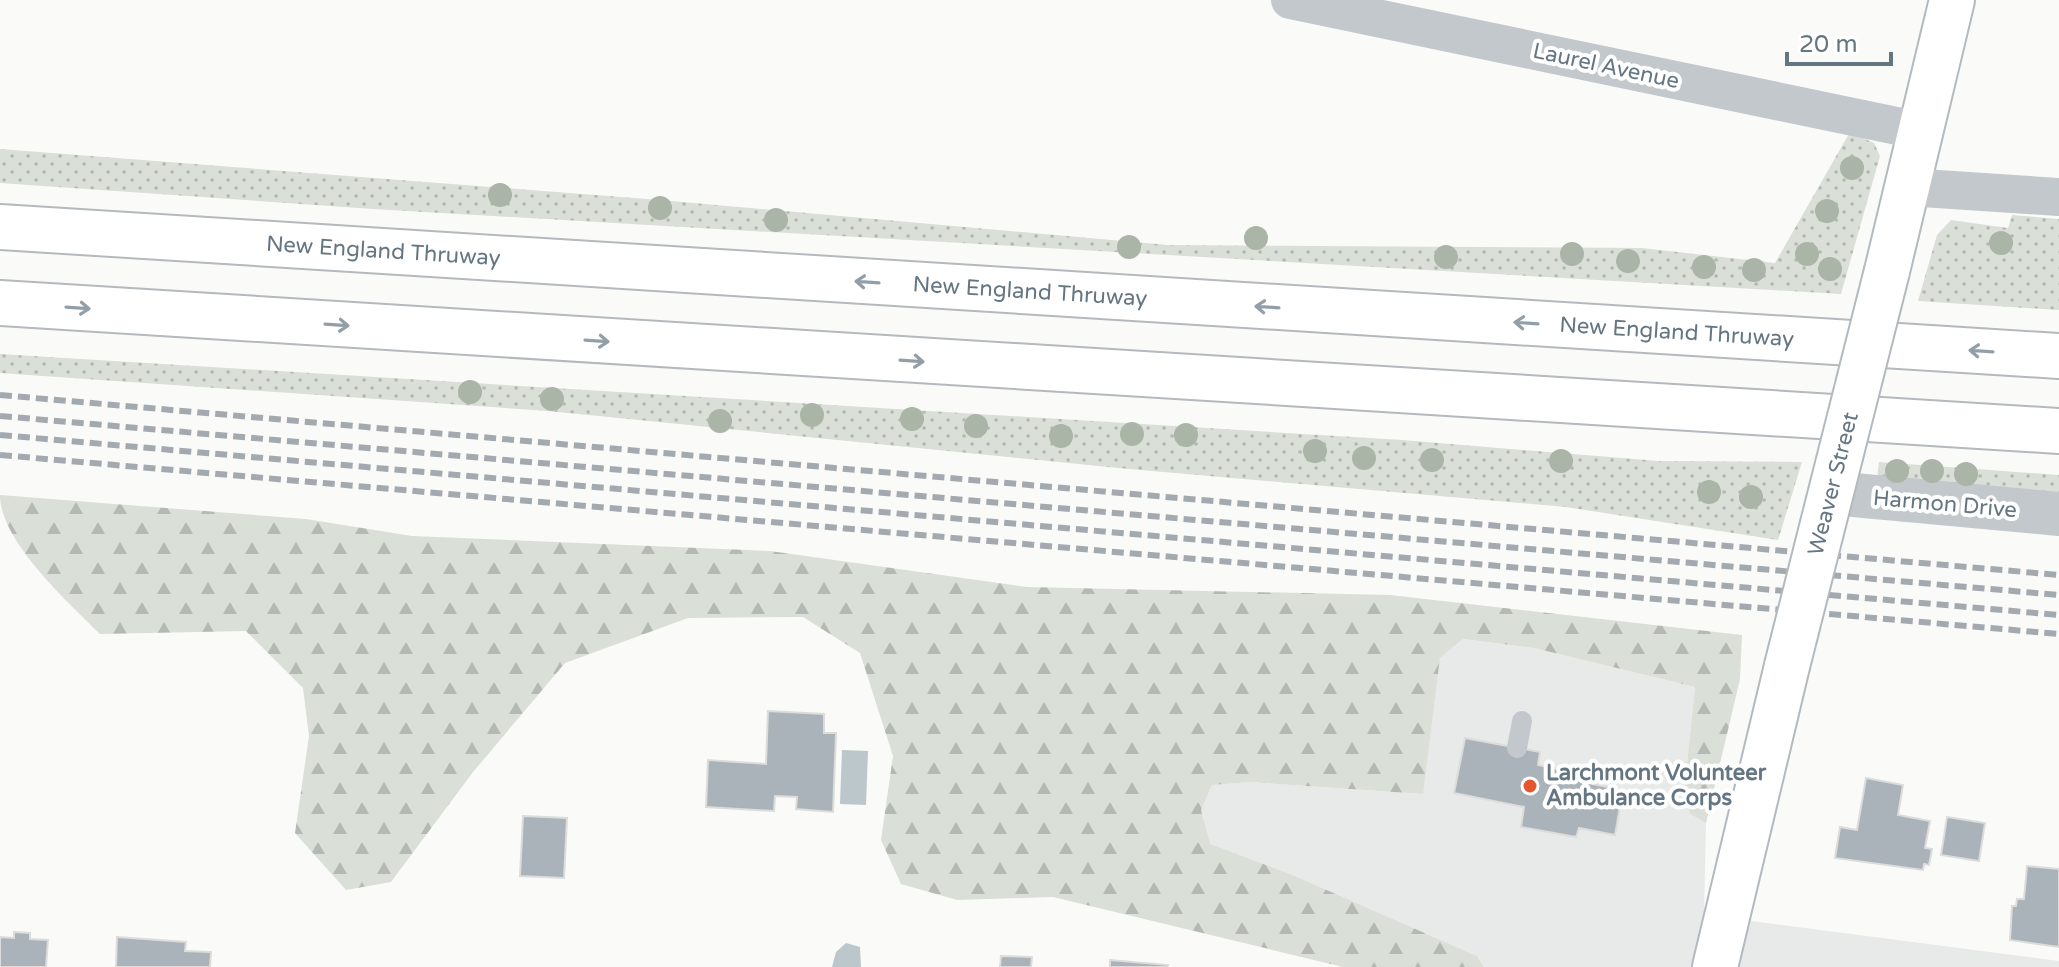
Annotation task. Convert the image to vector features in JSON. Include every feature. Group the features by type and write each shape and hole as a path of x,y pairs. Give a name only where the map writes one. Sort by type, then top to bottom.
{"main road":[{"name":"Weaver Street","path":"1715,967 1787,666 1846,495 1887,271 1952,0"},
{"name":"New England Thruway","path":"0,227 2059,356"},
{"path":"0,303 2059,431"}],"street":[{"name":"Laurel Avenue","path":"1290,0 1921,131"},
{"path":"1907,187 2059,197"},
{"name":"Harmon Drive","path":"1846,495 2059,514"}],"lane":[{"path":"1517,748 1522,721"}],"shaded area":[{"path":"1463,639 1534,648 1695,687 1684,792 1690,814 1706,823 1704,915 2059,961 2059,967 1484,967 1477,956 1295,876 1209,844 1201,810 1212,785 1250,782 1422,794 1440,658"},
{"path":"842,750 868,751 866,805 840,804"},
{"path":"846,943 860,947 861,967 832,967 836,952"}],"green space":[{"path":"1850,132 1874,143 1880,156 1841,294 373,209 0,183 0,149 660,200 1168,245 1642,248 1775,263"},
{"path":"2012,215 2059,219 2059,310 1918,301 1937,235 1951,220 2008,228"},
{"path":"0,354 1402,440 1658,461 1802,462 1778,540 1566,507 1118,468 548,411 0,373"},
{"path":"1879,462 2059,475 2059,494 1877,479"},
{"path":"0,495 306,519 412,536 770,551 1027,587 1390,595 1742,635 1740,679 1706,823 1690,814 1684,792 1695,687 1534,648 1463,639 1440,658 1423,794 1250,782 1212,785 1201,810 1210,844 1295,876 1477,956 1484,967 1343,967 1053,897 957,900 901,884 881,840 893,756 860,653 803,617 688,618 565,663 473,772 391,882 346,890 295,833 309,736 303,688 246,631 100,634 54,588 23,551 3,513"}],"building":[{"path":"768,711 824,714 824,733 836,733 833,812 796,809 797,797 775,796 774,811 706,807 708,760 766,764"},
{"name":"Larchmont Volunteer Ambulance Corps","path":"1465,738 1540,752 1538,765 1588,775 1587,783 1623,790 1615,835 1579,828 1576,837 1521,827 1524,807 1454,793"},
{"path":"1866,778 1903,785 1898,815 1930,821 1925,848 1932,849 1929,865 1924,864 1923,870 1835,858 1840,827 1857,830"},
{"path":"523,816 567,818 564,878 520,876"},
{"path":"1947,817 1985,823 1979,861 1941,855"},
{"path":"2027,866 2059,869 2059,947 2010,940 2012,906 2016,906 2017,899 2024,899"},
{"path":"14,932 30,933 30,939 48,940 46,967 0,967 0,937 14,938"},
{"path":"117,937 186,942 185,951 211,952 210,967 116,967"},
{"path":"1001,956 1032,957 1031,967 1000,967"},
{"path":"1110,960 1168,965 1110,967"}],"railway":[{"path":"0,395 2059,575"},
{"path":"0,416 2059,595"},
{"path":"0,435 2059,615"},
{"path":"0,455 2059,634"}],"place":[{"name":"Larchmont Volunteer Ambulance Corps","path":"1530,786"}]}
